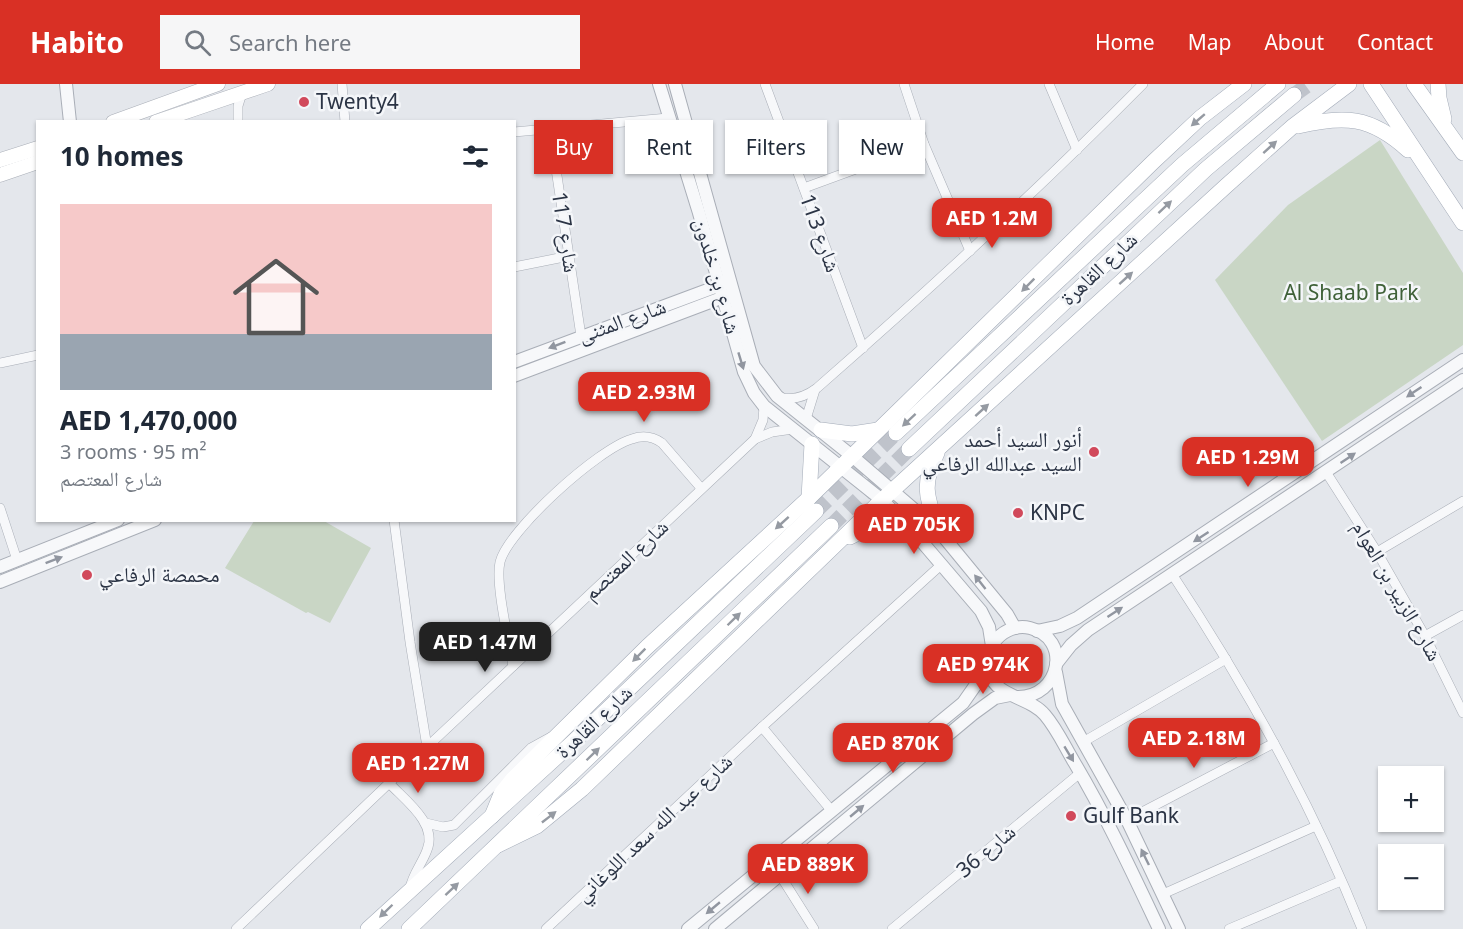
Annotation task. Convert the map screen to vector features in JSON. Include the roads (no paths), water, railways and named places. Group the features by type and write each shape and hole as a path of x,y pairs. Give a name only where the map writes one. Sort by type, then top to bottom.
{"main road":[{"path":"119,120 218,84"},
{"path":"162,120 268,84"},
{"path":"492,816 497,802 507,787 655,639 812,505 841,467 1153,162 1200,118 1244,84"},
{"name":"شارع القاهرة","path":"896,433 1182,165 1278,84"},
{"path":"498,845 530,830 562,806 887,496 1292,127 1349,84"},
{"path":"1371,84 1463,223"},
{"path":"1414,84 1459,147"},
{"path":"1438,84 1442,113 1459,147"},
{"name":"شارع القاهرة","path":"909,449 1206,169 1294,94"},
{"path":"1292,127 1340,118 1359,120 1392,136 1423,165"},
{"path":"0,160 36,149"},
{"path":"0,175 36,163"},
{"path":"821,430 852,434 878,430"},
{"path":"812,444 812,505"},
{"path":"938,530 926,486 939,449"},
{"name":"شارع القاهرة","path":"368,929 410,888 573,742 812,505"},
{"path":"837,544 878,525 900,528 917,536"},
{"name":"شارع القاهرة","path":"409,929 831,526"}],"street":[{"path":"66,84 70,120"},
{"path":"342,84 345,120"},
{"name":"شارع بن خلدون","path":"659,84 699,213 754,366 777,396 852,456 887,496"},
{"name":"شارع بن خلدون","path":"675,84 747,379 764,406 841,467 887,496"},
{"name":"شارع 113","path":"765,84 863,348"},
{"path":"904,84 916,120"},
{"path":"1049,84 1077,150"},
{"path":"777,396 789,399 801,397 817,388 970,251 1143,84"},
{"path":"238,117 242,93"},
{"path":"223,99 238,117"},
{"path":"70,108 78,120"},
{"path":"613,123 669,118"},
{"path":"516,132 534,130"},
{"path":"925,146 970,251"},
{"name":"شارع 117","path":"557,174 581,336"},
{"path":"804,188 842,174"},
{"path":"516,267 569,256"},
{"name":"شارع المثنى","path":"516,361 581,336 726,290"},
{"name":"شارع المثنى","path":"516,375 726,290"},
{"path":"0,363 36,355"},
{"path":"1037,631 1060,626 1082,615 1463,360"},
{"path":"715,929 973,714 995,699 1032,695 1045,688 1056,666 1071,645 1088,630 1463,380"},
{"path":"806,418 817,388"},
{"path":"755,439 761,427 764,406"},
{"name":"شارع المعتصم","path":"236,929 755,439 772,432 793,429"},
{"path":"513,666 499,584 501,561 514,538 574,476 623,442 635,437 649,437 659,440 666,446 701,488"},
{"name":"شارع الزبير بن العوام","path":"1326,472 1377,552 1425,636 1463,713"},
{"path":"887,496 938,530 1007,614 1015,628"},
{"path":"887,496 917,536 981,611 989,627 992,645"},
{"path":"1377,552 1463,501"},
{"path":"0,508 17,560"},
{"path":"1225,521 1222,526 1224,533 1234,534"},
{"path":"0,567 90,526 109,522"},
{"path":"0,582 150,522"},
{"path":"394,522 427,747"},
{"name":"شارع عبد الله سعد اللوغاني","path":"546,929 762,727 941,565"},
{"path":"1172,574 1226,659 1274,743 1316,826 1362,929"},
{"path":"981,611 990,608 994,599"},
{"path":"1082,615 1079,625 1088,630"},
{"path":"1425,636 1463,615"},
{"path":"688,929 963,703 977,683 992,645 1002,634 1023,627 1037,631 1052,645 1059,693 1066,714 1127,820 1179,929"},
{"path":"1083,742 1226,659"},
{"path":"987,660 989,674 998,687 1038,709 1052,725 1112,831 1159,929"},
{"path":"963,703 972,705 973,714"},
{"path":"1052,725 1050,717 1053,711 1060,710 1066,714"},
{"path":"762,727 831,810"},
{"path":"426,823 443,827 454,825 531,748 545,739 556,737"},
{"path":"1127,820 1274,743"},
{"path":"890,762 889,768 892,774 898,777"},
{"name":"شارع 36","path":"892,929 1080,773"},
{"path":"872,777 878,779 881,785 880,791"},
{"path":"390,784 426,823 429,837 428,847 414,873 410,888"},
{"path":"1163,894 1316,826"},
{"path":"780,875 814,929"},
{"path":"1229,929 1341,881"}],"tunnel":[{"path":"1294,95 1309,84"},
{"path":"816,511 896,433"},
{"path":"831,526 909,449"}],"place":[{"name":"Twenty4","path":"304,102"},
{"name":"أنور السيد أحمد السيد عبدالله الرفاعي","path":"1094,452"},
{"name":"KNPC","path":"1018,513"},
{"name":"محمصة الرفاعي","path":"87,575"},
{"name":"Gulf Bank","path":"1071,816"}],"park label":[{"name":"Al Shaab Park","path":"1351,293"}]}
